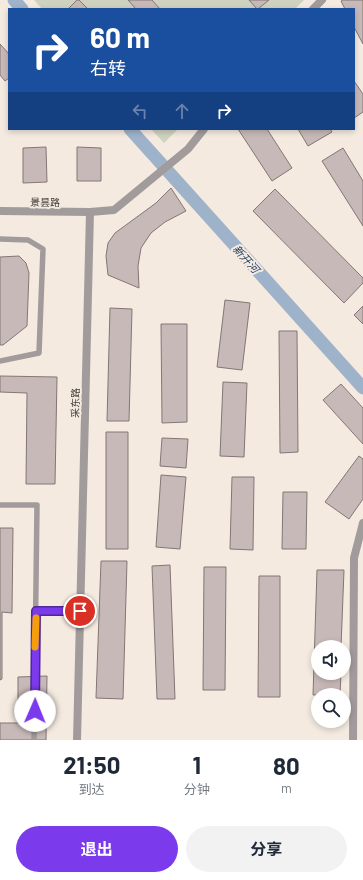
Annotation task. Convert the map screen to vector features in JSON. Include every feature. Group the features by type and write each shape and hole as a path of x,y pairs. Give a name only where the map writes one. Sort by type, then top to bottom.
{"street":[{"path":"314,8 322,0"},
{"path":"90,212 114,210 188,149 203,130"},
{"name":"景昙路","path":"0,211 90,212"},
{"name":"采东路","path":"77,740 90,212"},
{"path":"353,740 354,558 363,522"}],"lane":[{"path":"0,239 28,240 43,249 39,354 0,361"},
{"path":"0,505 37,505 34,740"},
{"path":"36,611 80,611"}],"green space":[{"path":"34,0 304,0 296,8 41,8"},
{"path":"152,130 177,130 164,143"}],"building":[{"path":"77,0 79,0 87,8 69,8"},
{"path":"128,0 152,0 159,8 135,8"},
{"path":"249,0 269,0 259,8 256,8"},
{"path":"363,0 363,44 355,29 355,8 344,8 341,1"},
{"path":"0,44 8,53 8,79 5,81 0,75"},
{"path":"355,82 363,94 363,112 355,117"},
{"path":"239,130 268,130 292,168 272,181"},
{"path":"299,130 331,130 332,132 308,146"},
{"path":"46,147 47,182 23,183 23,148"},
{"path":"77,147 101,148 101,181 77,181"},
{"path":"343,148 363,181 363,226 322,161"},
{"path":"171,188 186,211 165,222 151,233 141,248 138,266 139,288 108,275 106,256 108,243 115,233 156,203"},
{"path":"275,189 363,278 363,283 344,303 253,211"},
{"path":"19,256 26,263 29,273 27,326 3,345 0,345 0,257"},
{"path":"225,300 250,303 242,370 217,367"},
{"path":"363,306 363,324 354,315"},
{"path":"110,308 132,309 129,421 107,421"},
{"path":"161,324 187,324 187,422 162,423"},
{"path":"279,331 297,331 298,452 280,453"},
{"path":"0,376 57,377 55,484 26,484 27,393 0,392"},
{"path":"223,382 247,383 244,457 220,456"},
{"path":"341,384 363,408 363,444 323,400"},
{"path":"106,432 128,432 128,549 106,549"},
{"path":"162,438 188,439 186,468 160,466"},
{"path":"359,456 363,459 363,499 349,519 325,502"},
{"path":"161,475 186,477 180,549 156,547"},
{"path":"232,477 254,477 253,550 230,549"},
{"path":"283,492 307,492 306,549 282,549"},
{"path":"0,528 13,528 12,613 2,612 2,679 0,680"},
{"path":"101,561 127,561 123,699 96,698"},
{"path":"170,565 175,699 157,699 152,566"},
{"path":"204,567 226,567 225,690 203,690"},
{"path":"317,570 344,570 341,640 315,640"},
{"path":"259,576 280,576 280,697 258,697"},
{"path":"47,676 46,740 0,740 0,723 18,723 18,677"},
{"path":"313,680 341,680 340,688 313,688"}],"waterway":[{"name":"新开河","path":"14,0 21,8"},
{"name":"新开河","path":"131,130 363,388"}],"slow traffic":[{"path":"35,647 36,618"}],"route":[{"path":"35,711 36,611 80,611"}]}
